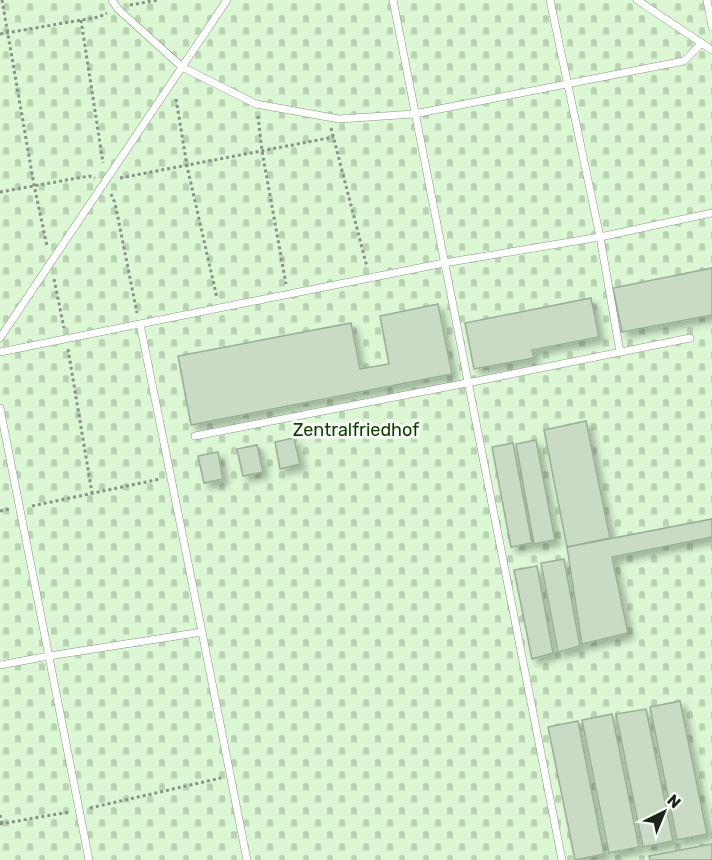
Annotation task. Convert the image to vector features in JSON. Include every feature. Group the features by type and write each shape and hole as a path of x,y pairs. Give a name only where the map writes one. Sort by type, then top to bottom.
{"lane":[{"path":"112,0 182,67 256,104 339,119 414,114 684,61 702,43"},
{"path":"0,338 227,0"},
{"path":"393,0 562,860"},
{"path":"550,0 600,237 620,352"},
{"path":"637,0 712,50"},
{"path":"707,0 712,27"},
{"path":"0,352 444,263 600,237 712,213"},
{"path":"140,324 247,860"},
{"path":"195,436 690,338"},
{"path":"0,408 89,860"},
{"path":"0,665 202,632"}],"path":[{"path":"0,34 99,17 117,7 158,0"},
{"path":"81,20 105,181 115,203 140,324"},
{"path":"173,81 186,166 219,308"},
{"path":"256,104 262,151 288,294"},
{"path":"328,117 370,278"},
{"path":"0,192 89,176 105,181 334,137"},
{"path":"0,511 171,477"},
{"path":"0,815 1,824 80,811 231,775"}],"green space":[{"name":"Zentralfriedhof","path":"0,0 712,0 712,860 0,860"}],"building":[{"path":"712,268 712,315 622,332 613,288"},
{"path":"591,298 599,337 532,350 534,358 474,369 465,323"},
{"path":"438,304 452,374 191,425 178,356 351,323 360,369 389,364 380,316"},
{"path":"586,421 610,538 567,547 544,430"},
{"path":"294,438 300,464 280,469 275,442"},
{"path":"536,440 555,540 534,544 516,444"},
{"path":"513,443 532,543 511,547 492,447"},
{"path":"257,445 263,472 243,476 237,449"},
{"path":"218,452 223,479 204,483 198,456"},
{"path":"712,519 712,537 612,557 628,633 582,644 567,547"},
{"path":"564,559 580,646 558,652 541,563"},
{"path":"537,566 553,653 532,659 514,570"},
{"path":"680,701 707,834 677,840 650,707"},
{"path":"646,709 673,841 643,847 616,714"},
{"path":"612,714 639,847 609,853 582,720"},
{"path":"578,721 604,854 575,860 548,727"},
{"path":"712,844 712,860 650,860 649,856"}]}
